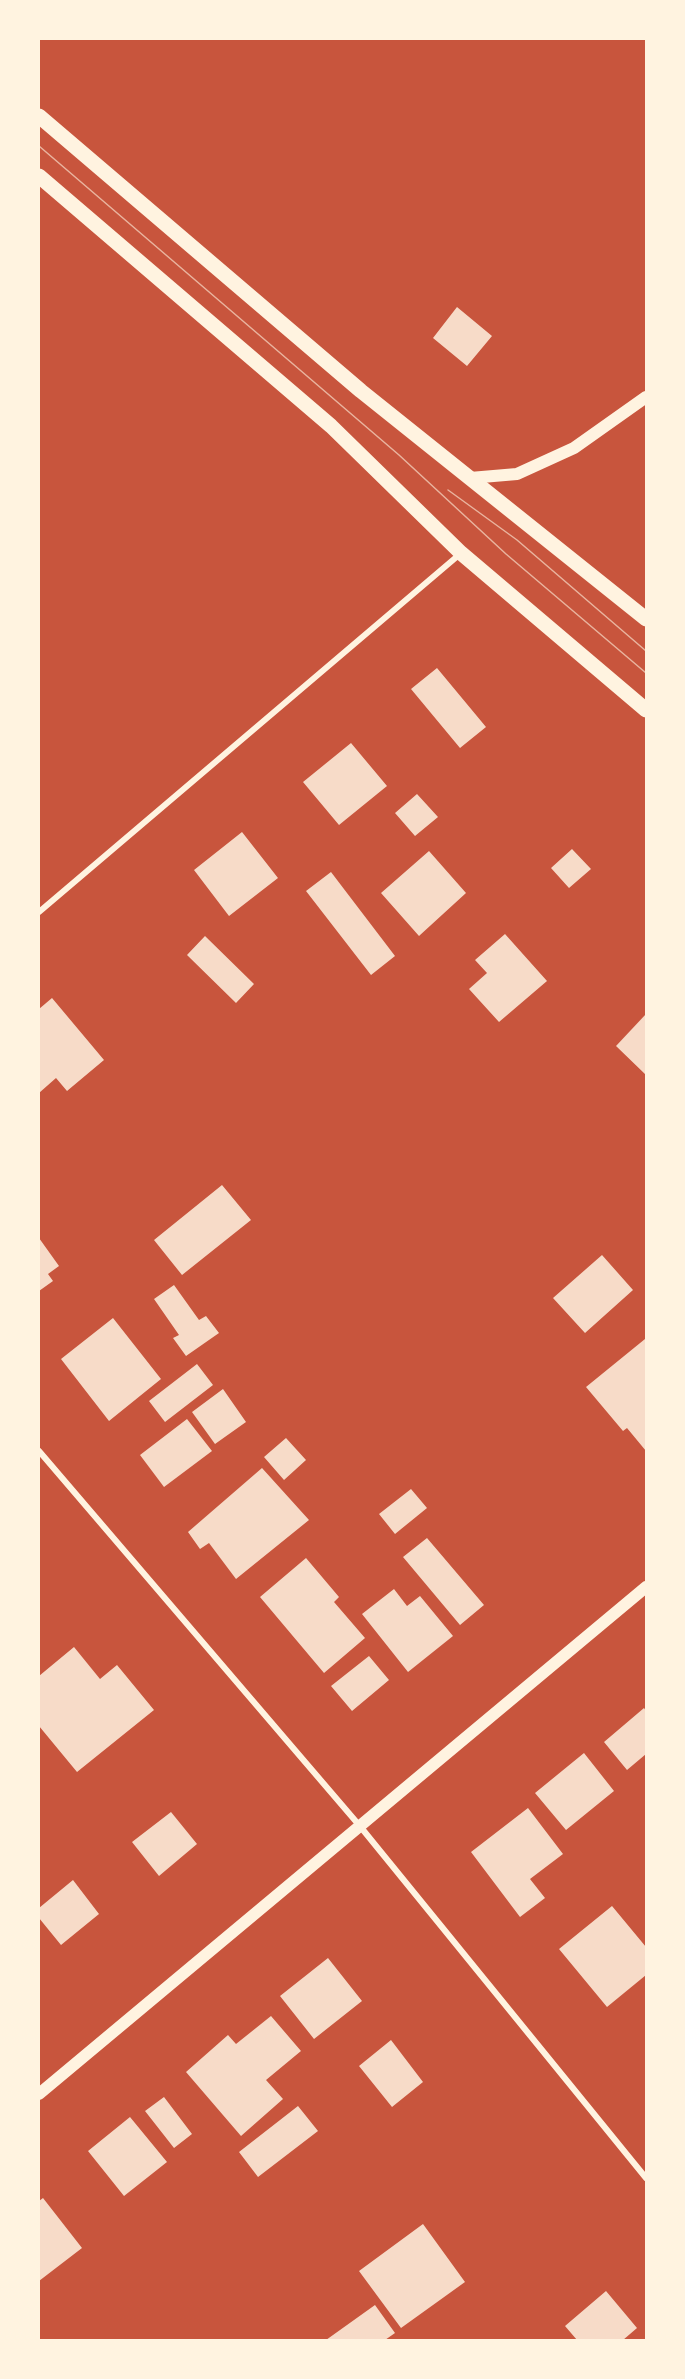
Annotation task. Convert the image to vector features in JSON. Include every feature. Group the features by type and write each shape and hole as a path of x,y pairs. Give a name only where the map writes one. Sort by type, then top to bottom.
{"main road":[{"path":"39,116 360,391 646,619"},
{"path":"39,176 331,426 461,554 646,710"},
{"path":"470,478 517,474 574,448 646,397"},
{"path":"39,2094 646,1587"}],"street":[{"path":"39,912 461,554"},
{"path":"39,1451 359,1825 646,2178"}],"building":[{"path":"457,307 492,336 467,366 433,338"},
{"path":"437,668 486,727 460,748 411,689"},
{"path":"351,743 387,786 339,825 303,782"},
{"path":"417,794 438,817 415,836 395,813"},
{"path":"242,832 278,878 229,916 194,870"},
{"path":"572,849 591,869 569,888 551,868"},
{"path":"429,851 466,893 419,936 381,893"},
{"path":"331,872 395,956 371,975 306,891"},
{"path":"505,934 547,981 499,1022 469,989 487,973 475,960"},
{"path":"205,936 254,984 236,1003 187,955"},
{"path":"52,998 104,1060 67,1091 56,1078 39,1093 39,1009"},
{"path":"646,1014 646,1075 616,1046"},
{"path":"222,1185 251,1220 182,1275 154,1240"},
{"path":"39,1238 59,1266 48,1274 53,1281 39,1291"},
{"path":"602,1255 633,1290 585,1333 553,1298"},
{"path":"174,1285 199,1320 206,1316 219,1333 186,1356 173,1338 179,1335 154,1299"},
{"path":"113,1318 161,1379 109,1421 61,1359"},
{"path":"645,1339 646,1451 627,1428 623,1431 586,1387"},
{"path":"197,1364 213,1385 165,1422 149,1401"},
{"path":"223,1389 246,1422 215,1444 192,1412"},
{"path":"187,1419 212,1451 164,1487 140,1455"},
{"path":"286,1438 306,1460 284,1480 264,1457"},
{"path":"262,1468 309,1520 236,1579 209,1543 200,1549 188,1532"},
{"path":"411,1489 427,1508 395,1534 379,1514"},
{"path":"427,1538 484,1605 460,1625 403,1557"},
{"path":"306,1558 339,1597 334,1602 365,1638 324,1673 260,1597"},
{"path":"394,1589 407,1606 420,1596 453,1636 408,1672 362,1614"},
{"path":"74,1647 100,1679 117,1665 154,1710 77,1772 39,1726 39,1676"},
{"path":"369,1656 389,1680 352,1711 331,1686"},
{"path":"644,1708 646,1711 646,1754 627,1770 604,1742"},
{"path":"584,1753 614,1791 566,1830 535,1793"},
{"path":"528,1808 563,1854 530,1879 545,1898 520,1917 471,1852"},
{"path":"171,1812 197,1844 159,1876 132,1842"},
{"path":"73,1880 99,1914 61,1945 39,1918 39,1908"},
{"path":"612,1906 646,1947 646,1975 607,2007 559,1949"},
{"path":"328,1958 362,2001 314,2039 280,1996"},
{"path":"271,2016 301,2051 266,2080 283,2099 241,2136 186,2072 228,2035 236,2044"},
{"path":"391,2040 423,2082 392,2107 359,2066"},
{"path":"164,2097 192,2134 174,2148 145,2111"},
{"path":"298,2106 318,2131 258,2177 239,2152"},
{"path":"130,2117 167,2162 124,2196 88,2151"},
{"path":"43,2198 82,2248 39,2281 39,2201"},
{"path":"423,2224 465,2282 401,2328 359,2271"},
{"path":"606,2291 637,2328 623,2340 577,2340 565,2326"},
{"path":"375,2305 395,2333 385,2340 326,2340"}],"tram line":[{"path":"39,146 399,455 506,554 646,673"},
{"path":"448,490 517,540 646,651"}]}
